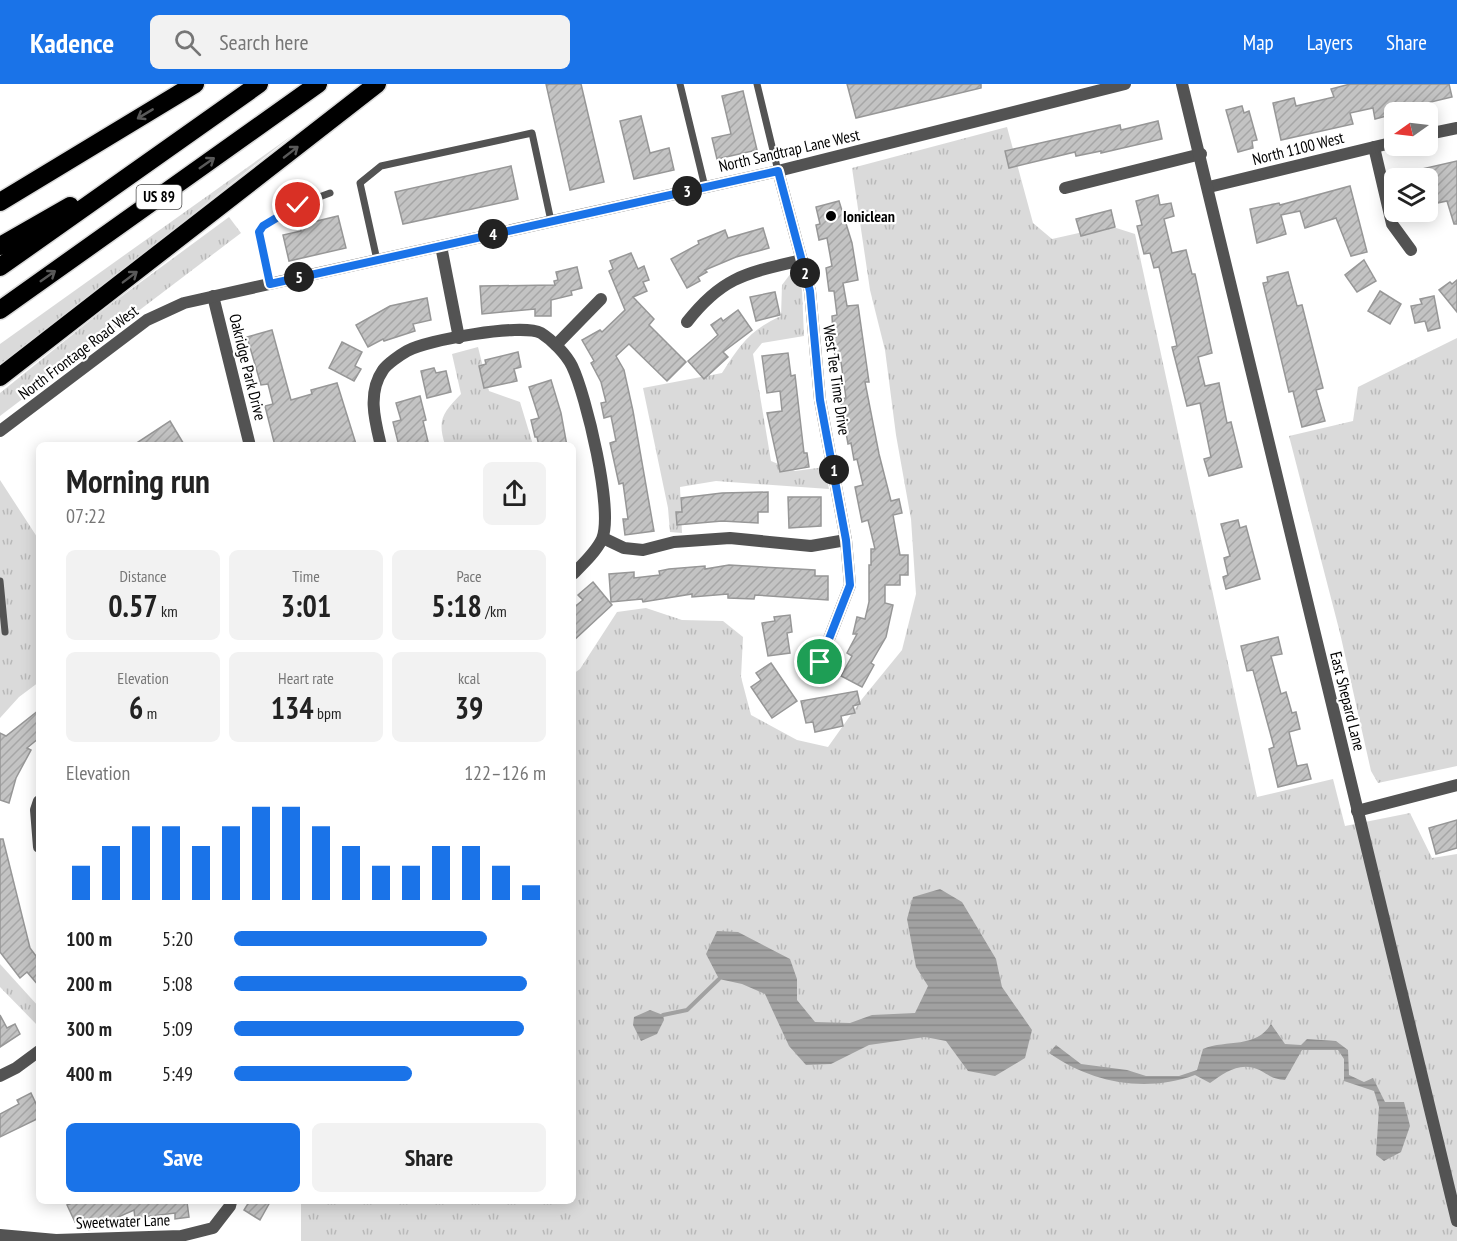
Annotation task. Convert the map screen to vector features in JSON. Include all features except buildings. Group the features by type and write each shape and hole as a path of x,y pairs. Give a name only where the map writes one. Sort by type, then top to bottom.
{"highway":[{"path":"0,201 195,84"},
{"name":"US 89","path":"0,267 258,84"},
{"name":"US 89","path":"0,310 318,84"},
{"path":"0,377 377,84"},
{"path":"0,246 37,223 122,180"}],"street":[{"name":"North Sandtrap Lane West","path":"213,296 778,171 1122,84"},
{"name":"East Shepard Lane","path":"1182,84 1209,187 1457,1221"},
{"path":"1438,132 1457,128"},
{"name":"North 1100 West","path":"1209,187 1384,145"},
{"path":"1374,147 1392,224 1411,250"},
{"path":"1065,188 1200,154"},
{"name":"West Tee Time Drive","path":"778,171 810,291 820,400 846,540 850,585 820,662"},
{"path":"441,246 459,338"},
{"path":"687,322 706,298 723,285 747,273 802,260"},
{"name":"North Frontage Road West","path":"0,431 147,320 184,303 213,296"},
{"name":"Oakridge Park Drive","path":"213,296 249,442"},
{"path":"556,345 601,299"},
{"path":"380,442 374,412 375,389 383,369 409,349 496,329 540,332 556,345 572,365 590,423 606,509 603,538 576,570"},
{"path":"603,538 624,548 643,550 674,542 730,538 811,546 846,540"},
{"path":"1357,811 1457,785"},
{"path":"0,1076 36,1053"},
{"name":"Sweetwater Lane","path":"0,1235 56,1240 181,1236 213,1228 230,1204"}],"lane":[{"path":"680,84 705,187"},
{"path":"757,84 778,171"},
{"path":"377,260 360,183 381,166 532,133 551,221"},
{"path":"270,284 259,234 260,229 298,205 330,193"},
{"path":"0,581 5,632"}],"green space":[{"path":"1007,127 1033,223 1052,239 1110,226 1135,234 1257,797 1333,779 1345,826 1410,813 1432,858 1457,854 1457,1241 301,1241 301,1204 576,1204 576,672 617,612 646,608 682,620 723,621 743,637 741,677 751,715 797,740 828,747 862,699 902,650 916,594 911,519 896,435 885,350 870,290 852,168"},
{"path":"294,134 0,367 0,344"},
{"path":"229,217 241,233 0,416 0,393 103,310"},
{"path":"794,269 802,290 804,336 762,343 753,354 771,461 795,471 825,467 829,489 716,481 680,487 682,533 670,532 668,508 643,388 722,373 734,354 753,333 781,316 782,285"},
{"path":"1457,338 1457,766 1378,783 1371,771 1340,633 1289,436 1353,421 1358,387"},
{"path":"478,347 489,391 520,402 532,442 444,442 443,417 461,394 452,354"},
{"path":"0,480 36,535 36,684 19,697 0,718"},
{"path":"0,964 36,1004 36,1024 0,987"}],"shaded area":[{"path":"940,889 962,902 996,959 1002,987 1032,1030 1025,1058 995,1076 968,1071 946,1041 925,1037 869,1045 831,1064 806,1065 789,1046 765,994 742,984 719,979 706,954 717,931 738,932 790,959 797,979 797,1000 815,1022 850,1023 872,1015 915,1013 928,986 916,967 907,919 913,897"},
{"path":"650,1010 663,1015 664,1020 657,1034 641,1041 633,1025 634,1017"},
{"path":"1271,1024 1285,1044 1301,1045 1307,1039 1336,1041 1348,1050 1349,1075 1364,1082 1373,1078 1385,1102 1404,1102 1410,1126 1401,1152 1384,1161 1376,1155 1379,1107 1374,1091 1344,1081 1344,1059 1338,1050 1302,1050 1285,1080 1254,1068 1242,1067 1230,1070 1210,1083 1195,1075 1157,1083 1138,1084 1119,1082 1083,1072 1049,1053 1056,1045 1081,1064 1127,1070 1146,1076 1179,1076 1197,1070 1203,1049 1249,1040 1265,1032"}],"waterway":[{"path":"663,1015 687,1010 719,979"}],"place":[{"name":"Ioniclean","path":"831,216"}],"route":[{"path":"298,205 260,229 259,234 270,284 778,171 810,291 820,400 846,540 850,585 820,662"}]}
